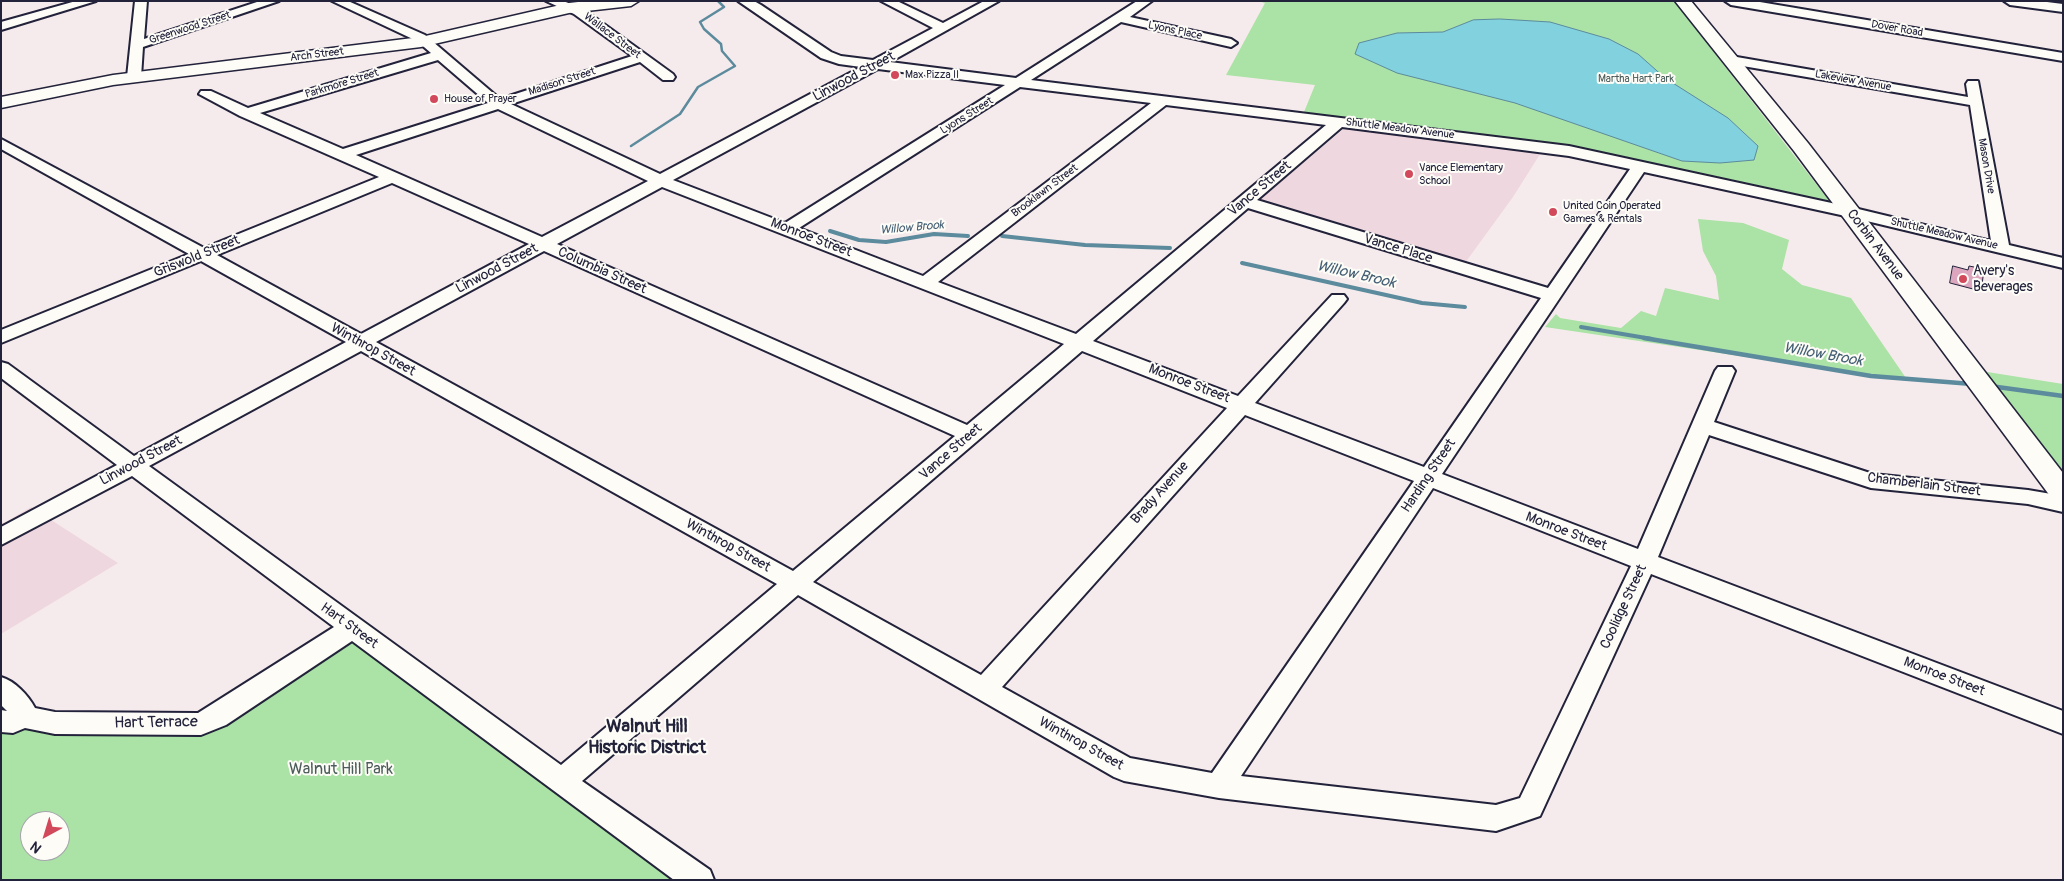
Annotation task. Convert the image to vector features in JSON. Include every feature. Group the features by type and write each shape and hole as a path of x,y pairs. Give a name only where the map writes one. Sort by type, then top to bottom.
{"main road":[{"name":"Arch Street","path":"1,103 74,86 134,77 424,41 570,8 631,1"},
{"name":"Corbin Avenue","path":"1683,1 1850,212 2063,493"}],"street":[{"path":"1,26 90,1"},
{"path":"134,77 141,1"},
{"name":"Greenwood Street","path":"137,45 273,1"},
{"name":"Monroe Street","path":"338,1 424,41 497,103 661,181 1428,477 1644,563 2063,723"},
{"name":"Wallace Street","path":"552,1 570,8 609,32 640,58 668,77"},
{"name":"Shuttle Meadow Avenue","path":"744,1 827,56 877,65 1533,146 1640,166 1850,212 2063,263"},
{"path":"887,1 943,28"},
{"name":"Linwood Street","path":"1,537 877,65 992,1"},
{"name":"Lyons Street","path":"788,229 1022,82 1146,1"},
{"name":"Dover Road","path":"1731,1 2063,57"},
{"path":"2010,1 2063,8"},
{"name":"Lyons Place","path":"1119,18 1231,43"},
{"name":"Parkmore Street","path":"245,113 440,55"},
{"name":"Madison Street","path":"342,155 640,58"},
{"name":"Lakeview Avenue","path":"1730,60 1975,102"},
{"name":"Mason Drive","path":"1973,84 2001,248"},
{"name":"Columbia Street","path":"206,94 971,435"},
{"name":"Brooklawn Street","path":"925,283 1164,100"},
{"name":"Vance Street","path":"562,782 1340,121"},
{"name":"Winthrop Street","path":"1,143 797,584 1124,770 1218,786 1496,818"},
{"name":"Harding Street","path":"1218,786 1640,166"},
{"name":"Griswold Street","path":"1,337 392,177"},
{"name":"Vance Place","path":"1245,202 1552,295"},
{"name":"Brady Avenue","path":"984,689 1240,404 1338,299"},
{"name":"Hart Street","path":"1,368 352,628 699,880"},
{"name":"Coolidge Street","path":"1496,818 1530,807 1644,563 1725,371"},
{"name":"Chamberlain Street","path":"1703,426 1871,481 2028,497 2063,504"},
{"name":"Hart Terrace","path":"8,706 55,723 203,723 352,628"}],"shaded area":[{"name":"Vance Elementary School","path":"1346,127 1542,151 1513,197 1465,263 1259,200"},
{"path":"31,507 118,563 1,634 1,522 4,523"}],"green space":[{"name":"Martha Hart Park","path":"1258,1 1674,1 1831,203 1577,148 1304,112 1315,85 1226,75 1265,3"},
{"path":"1698,219 1743,223 1789,240 1782,269 1802,285 1851,298 1908,381 1545,327 1556,314 1560,318 1621,328 1641,311 1656,316 1665,288 1719,300 1716,276 1703,251"},
{"path":"1981,371 2063,384 2063,480"},
{"name":"Walnut Hill Park","path":"347,638 672,880 1,880 1,728 192,732"}],"water":[{"path":"1500,19 1550,22 1609,39 1638,54 1665,78 1728,118 1758,146 1754,160 1720,163 1682,161 1515,103 1397,73 1355,54 1359,43 1397,33 1443,32 1473,20"}],"building":[{"name":"Avery's Beverages","path":"1953,266 1968,270 1969,266 1984,269 1982,285 1974,283 1973,289 1950,283"}],"waterway":[{"name":"Willow Brook","path":"631,146 680,114 698,87 735,66 722,51 721,44 704,29 700,22 724,7 718,1"},
{"name":"Willow Brook","path":"830,231 859,240 886,242 934,234 968,236"},
{"name":"Willow Brook","path":"1002,236 1085,245 1170,248"},
{"name":"Willow Brook","path":"1242,263 1422,303 1465,307"},
{"name":"Willow Brook","path":"1581,327 1652,339"},
{"name":"Willow Brook","path":"1644,338 1871,376 1972,384"},
{"name":"Willow Brook","path":"1990,386 2063,396"}],"place":[{"name":"Max Pizza II","path":"895,75"},
{"name":"House of Prayer","path":"434,99"},
{"name":"Vance Elementary School","path":"1409,174"},
{"name":"United Coin Operated Games & Rentals","path":"1553,212"},
{"name":"Avery's Beverages","path":"1963,279"}],"district":[{"name":"Walnut Hill Historic District","path":"647,738"}]}
